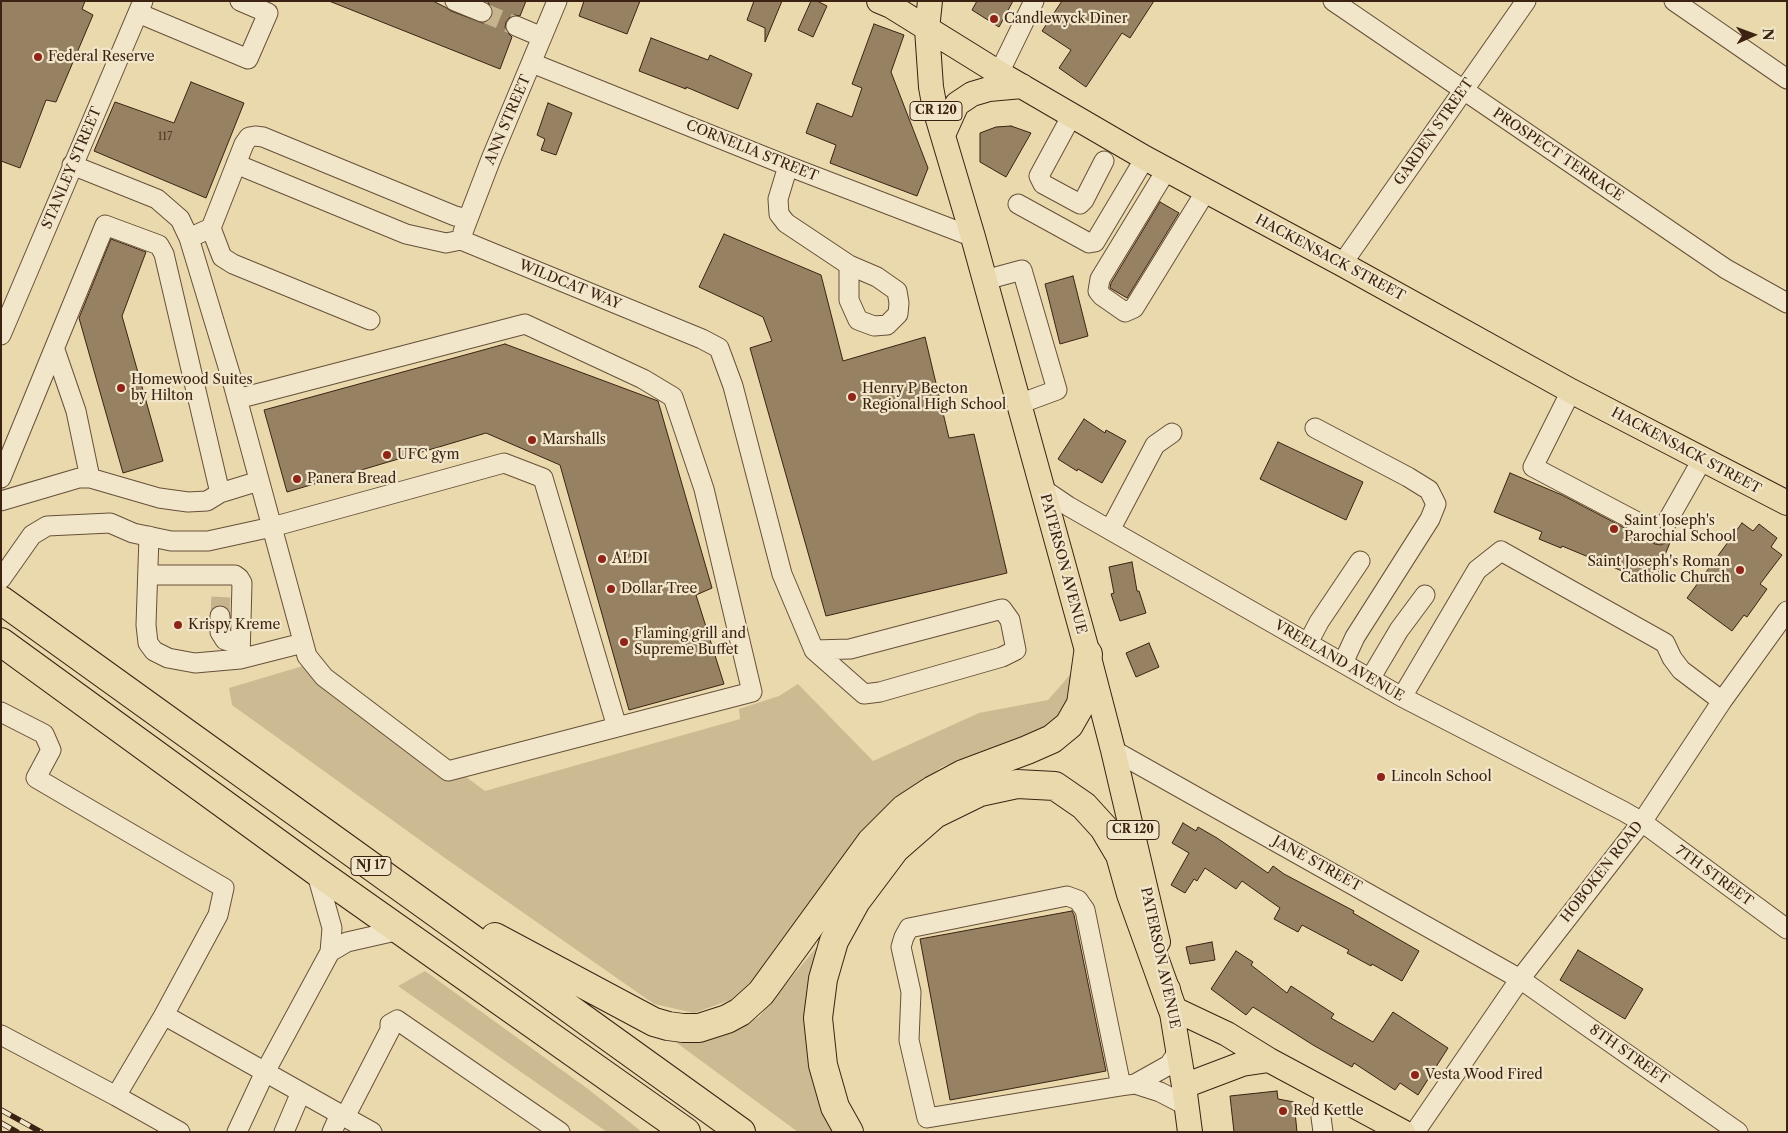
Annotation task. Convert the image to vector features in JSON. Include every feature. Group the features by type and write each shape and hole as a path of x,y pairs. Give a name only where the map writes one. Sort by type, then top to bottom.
{"highway":[{"name":"NJ 17","path":"1,600 741,1132"},
{"name":"NJ 17","path":"1,642 316,871 686,1132"},
{"path":"400,886 654,1022 684,1028 699,1028 714,1024 740,1012 760,994 871,842 904,809 933,790 963,774 1052,739 1069,724 1081,704 1088,654"},
{"path":"849,1132 836,1107 823,1065 818,1018 823,979 834,941 856,901 895,849 935,814 980,792 1017,784 1055,786 1084,806 1104,828 1120,855 1131,894 1172,1008"}],"main road":[{"name":"HACKENSACK STREET","path":"879,1 1145,158 1342,264 1571,391 1787,503"},
{"name":"PATERSON AVENUE","path":"930,1 926,29 931,87 943,136 974,237 1113,750 1149,898 1172,1008 1190,1132"},
{"path":"943,136 957,104 964,99 989,89 1022,86"},
{"path":"1172,1008 1227,1034 1270,1060 1403,1132"},
{"path":"1186,1096 1242,1064 1270,1060"}],"street":[{"path":"140,7 248,59 268,13 240,1"},
{"name":"ANN STREET","path":"460,240 557,1"},
{"path":"999,73 1034,1"},
{"name":"PROSPECT TERRACE","path":"1333,1 1726,269 1787,303"},
{"name":"GARDEN STREET","path":"1342,264 1526,1"},
{"path":"1674,1 1787,80"},
{"name":"STANLEY STREET","path":"1,335 140,7"},
{"path":"516,26 542,37"},
{"name":"CORNELIA STREET","path":"532,63 788,166 974,237"},
{"path":"1072,115 1039,176 1043,184 1080,204 1084,200 1104,161"},
{"path":"370,320 245,270 222,257 211,228 244,144 249,138 255,136 263,137 455,216 468,219"},
{"path":"1018,204 1088,243 1095,242 1145,158"},
{"path":"236,164 406,234 446,244 460,240"},
{"path":"72,165 157,199 180,219 189,238 237,399 307,656 324,677 448,771 752,692 704,489 673,397 643,379 525,324 237,399"},
{"path":"788,166 778,199 779,214 786,223 849,265"},
{"path":"1166,169 1100,279 1098,291 1125,312 1134,308 1206,191"},
{"path":"1084,200 1112,214"},
{"path":"1,478 106,225 159,245 164,254 220,493"},
{"path":"189,238 211,228"},
{"name":"WILDCAT WAY","path":"460,240 702,339 719,348 733,386 782,574 814,650"},
{"path":"198,267 222,257"},
{"path":"985,280 1022,270 1057,390 1019,404"},
{"path":"55,350 76,412 90,478"},
{"path":"1571,391 1532,467 1660,534 1702,460"},
{"path":"1315,428 1429,490 1436,504 1430,519 1355,637 1343,663"},
{"path":"1110,530 1155,445 1172,433"},
{"path":"1,579 32,535 47,526 110,523 133,533 171,541 208,541 272,527 504,463 544,478 618,727"},
{"path":"1,501 79,478 90,478 159,498 188,502 207,501 220,493 260,481"},
{"name":"VREELAND AVENUE","path":"1042,489 1068,506 1402,697 1642,822"},
{"path":"149,536 146,625 148,643 154,651 168,658 195,663 240,652 303,643"},
{"path":"1402,697 1477,570 1501,551 1665,643 1672,658 1681,670 1722,701"},
{"path":"1308,643 1319,622 1360,561"},
{"path":"148,575 221,584 235,575 240,578 242,583 240,652"},
{"path":"1370,679 1400,630 1425,595"},
{"path":"1002,609 1010,620 1016,650 1002,657 880,692 864,694 814,650 850,649 1002,609"},
{"name":"HOBOKEN ROAD","path":"1415,1132 1520,979 1642,822 1722,701 1787,611"},
{"path":"220,616 220,632 225,640 240,652"},
{"path":"1,712 44,734 51,750 36,778 224,888 218,915 164,1014 116,1096"},
{"name":"JANE STREET","path":"1113,750 1520,979"},
{"name":"7TH STREET","path":"1642,822 1787,929"},
{"path":"237,1132 266,1072 330,952 332,928 316,871"},
{"path":"1128,1085 1085,910 1078,900 1067,896 909,928 901,947 911,992 909,1040 927,1125 1128,1085 1168,1065 1179,1050"},
{"path":"330,952 347,942 400,930"},
{"name":"8TH STREET","path":"1520,979 1738,1132"},
{"path":"164,1014 372,1132"},
{"path":"332,1132 390,1030 390,1024 396,1020 560,1132"},
{"path":"1,1035 180,1132"},
{"path":"1128,1085 1186,1096"},
{"path":"1323,1132 1321,1117 1325,1090"},
{"path":"284,1132 301,1092"}],"shaded area":[{"path":"313,663 485,791 740,719 739,709 779,696 798,684 873,761 979,713 1048,700 1076,668 1073,705 1040,732 941,767 881,821 747,994 694,1013 654,1004 445,858 232,705 229,688"},
{"path":"833,927 819,973 839,1132 798,1132 662,1032 692,1040 728,1034 759,1017"},
{"path":"425,971 588,1089 642,1132 607,1132 398,986"}],"building":[{"name":"Federal Reserve","path":"1,1 85,1 82,9 93,15 56,102 46,100 20,168 1,161"},
{"path":"329,1 433,1 451,11 483,23 489,21 493,16 493,10 487,1 526,1 520,16 510,17 506,22 507,32 512,37 500,69"},
{"path":"584,1 640,1 627,34 579,16"},
{"path":"754,1 782,1 765,42 765,28 747,20"},
{"path":"811,1 817,1 827,6 813,37 798,30"},
{"name":"Candlewyck Diner","path":"977,1 1013,1 999,27 972,10"},
{"path":"1062,1 1154,1 1130,38 1122,33 1086,87 1059,68 1071,50 1042,31"},
{"path":"874,24 904,35 891,72 928,168 917,196 830,163 836,145 806,133 817,103 852,117 862,88 852,84"},
{"path":"651,38 708,60 710,55 752,74 738,109 686,87 686,89 639,71"},
{"path":"191,82 244,103 206,198 94,151 115,102 174,123"},
{"path":"548,103 572,113 556,155 541,150 545,139 537,135"},
{"path":"1011,126 1031,133 1006,177 980,162 980,133 996,127"},
{"path":"1160,202 1179,213 1127,298 1110,288 1111,283"},
{"name":"Henry P Becton Regional High School","path":"724,234 821,275 843,361 925,337 949,438 974,434 1007,573 826,616 750,348 772,341 763,317 699,287"},
{"name":"Homewood Suites by Hilton","path":"111,239 146,252 122,316 163,461 123,473 79,318"},
{"path":"1073,276 1088,336 1060,344 1045,284"},
{"path":"505,344 658,401 712,588 696,595 724,684 629,710 560,465 486,433 287,492 264,410"},
{"path":"1084,419 1105,433 1106,430 1126,441 1102,483 1058,459"},
{"path":"1278,442 1363,482 1346,520 1260,479"},
{"path":"1510,473 1562,495 1655,544 1661,545 1671,540 1655,580 1641,574 1639,578 1562,546 1561,548 1539,539 1542,532 1494,512"},
{"name":"Saint Joseph's Roman Catholic Church","path":"1742,523 1753,531 1759,524 1777,538 1771,547 1782,555 1760,584 1767,589 1747,617 1744,615 1732,631 1687,598"},
{"path":"1132,562 1137,591 1139,591 1146,613 1120,621 1111,594 1114,593 1109,567"},
{"path":"1149,643 1159,667 1136,677 1126,653"},
{"path":"1183,823 1196,831 1198,827 1217,838 1268,873 1273,866 1284,874 1354,911 1353,913 1419,951 1402,981 1372,964 1371,966 1347,953 1349,950 1302,925 1298,932 1274,919 1280,908 1242,881 1236,889 1205,868 1197,881 1194,879 1185,893 1171,885 1189,853 1172,843"},
{"path":"1072,911 1106,1071 950,1100 920,939"},
{"path":"1212,942 1215,960 1190,964 1186,947"},
{"path":"1578,950 1643,989 1625,1019 1560,980"},
{"path":"1236,951 1253,962 1251,965 1287,993 1291,986 1334,1014 1331,1018 1373,1042 1393,1012 1448,1048 1418,1095 1400,1083 1395,1090 1354,1063 1352,1067 1253,1007 1246,1015 1211,989"},
{"path":"1277,1091 1278,1099 1294,1102 1297,1132 1234,1132 1230,1096"}],"tunnel":[{"path":"482,12 516,26"},
{"path":"220,616 221,592"}],"railway":[{"path":"1,1110 41,1132"},
{"path":"1,1123 17,1132"}],"place":[{"name":"Candlewyck Diner","path":"994,19"},
{"name":"Federal Reserve","path":"38,57"},
{"name":"Homewood Suites by Hilton","path":"121,388"},
{"name":"Henry P Becton Regional High School","path":"852,397"},
{"name":"Marshalls","path":"532,440"},
{"name":"UFC gym","path":"387,455"},
{"name":"Panera Bread","path":"297,479"},
{"name":"Saint Joseph's Parochial School","path":"1614,529"},
{"name":"ALDI","path":"602,559"},
{"name":"Saint Joseph's Roman Catholic Church","path":"1740,570"},
{"name":"Dollar Tree","path":"611,589"},
{"name":"Krispy Kreme","path":"178,625"},
{"name":"Flaming grill and Supreme Buffet","path":"624,642"},
{"name":"Lincoln School","path":"1381,777"},
{"name":"Vesta Wood Fired","path":"1415,1075"},
{"name":"Red Kettle","path":"1283,1111"}]}
